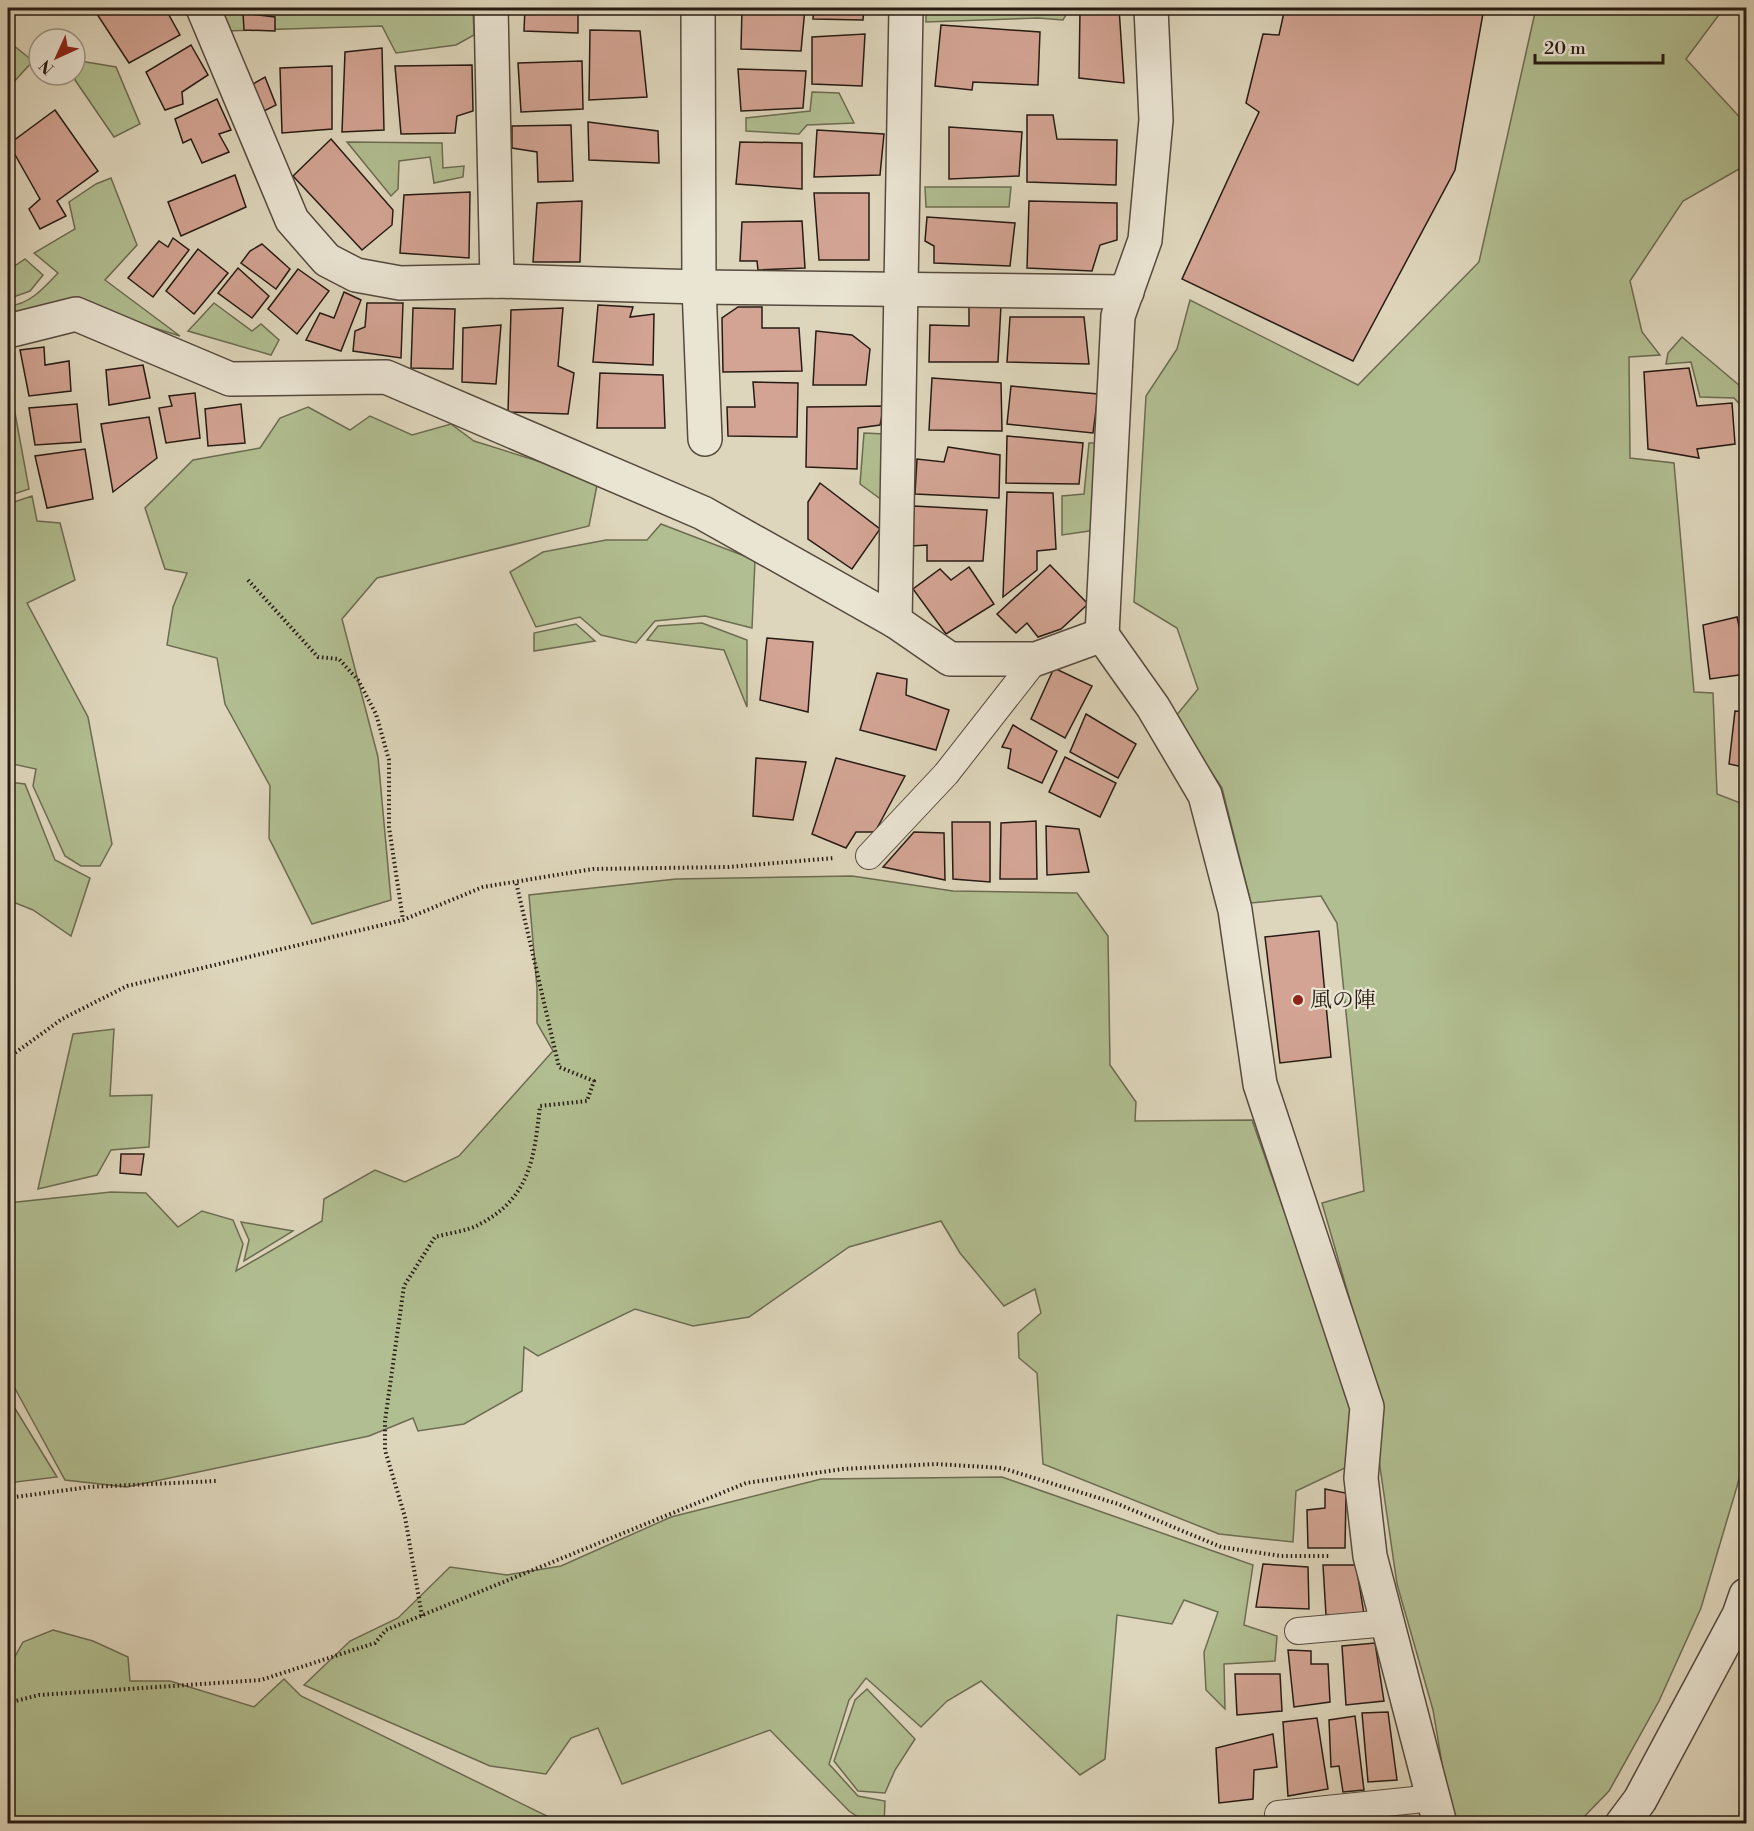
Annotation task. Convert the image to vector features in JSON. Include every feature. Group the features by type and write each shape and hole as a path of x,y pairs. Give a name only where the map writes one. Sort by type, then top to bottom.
{"street":[{"path":"203,8 292,220 327,260 356,275 400,283 497,281 699,287 1127,292"},
{"path":"491,8 497,281"},
{"path":"698,8 699,287 705,439"},
{"path":"895,621 899,289 906,8"},
{"path":"1152,8 1156,120 1145,240 1118,316 1102,635 1153,707 1205,795 1235,910 1260,1083 1367,1407 1361,1478 1370,1556 1437,1811"},
{"path":"8,331 76,314 230,379 386,377 703,513 895,621 950,659 1036,658 1102,635"},
{"path":"1622,1824 1641,1800 1739,1616 1746,1595"}],"lane":[{"path":"869,856 946,774 1036,658"},
{"path":"1298,1631 1388,1623"},
{"path":"1278,1814 1437,1811"}],"path":[{"path":"248,580 318,657 339,658 358,680 376,714 388,760 389,827 403,920"},
{"path":"8,1058 62,1019 127,986 225,960 403,920 483,887 593,869 728,867 869,856"},
{"path":"422,1616 405,1517 385,1450 384,1421 404,1286 435,1236 480,1225 513,1200 532,1165 540,1106 587,1101 594,1081 560,1067 516,882"},
{"path":"8,1703 39,1695 261,1680 375,1643 386,1630 746,1483 843,1469 936,1464 1002,1468 1118,1504 1221,1547 1281,1556 1370,1556"},
{"path":"8,1498 88,1487 216,1480"}],"green space":[{"path":"216,8 473,8 474,35 456,45 396,53 382,26 226,31"},
{"path":"926,8 1070,8 1063,20 1038,18 926,22"},
{"path":"1536,8 1724,8 1686,59 1746,124 1746,165 1683,201 1630,281 1642,332 1660,355 1629,357 1630,458 1674,463 1694,692 1713,693 1717,794 1743,804 1744,850 1746,851 1746,1293 1742,1296 1746,1307 1746,1456 1701,1608 1659,1701 1609,1791 1578,1823 1452,1823 1433,1710 1397,1584 1379,1460 1381,1408 1322,1203 1364,1191 1337,923 1321,896 1251,903 1222,788 1175,717 1198,689 1177,628 1134,602 1146,396 1177,349 1190,300 1358,385 1479,262"},
{"path":"8,41 27,56 27,67 8,88"},
{"path":"87,62 116,67 140,124 114,137 80,87 87,87"},
{"path":"812,92 839,93 854,123 807,125 799,134 746,131 746,118 810,111"},
{"path":"347,142 442,143 443,168 464,166 463,177 434,183 430,157 399,161 398,189 391,196"},
{"path":"111,178 137,245 105,280 180,336 75,303 8,322 8,306 23,303 42,290 58,273 34,253 75,229 69,202 96,184"},
{"path":"925,187 1011,187 1009,207 926,207"},
{"path":"25,259 43,275 30,291 8,299 8,267 10,269"},
{"path":"214,303 252,331 261,324 279,340 271,355 188,331"},
{"path":"1682,337 1746,391 1746,411 1734,398 1700,397 1691,362 1666,364 1668,353"},
{"path":"8,386 10,386 29,489 8,496"},
{"path":"308,407 350,430 370,416 412,435 451,424 474,441 598,480 589,526 377,578 342,619 378,757 391,900 312,924 269,838 270,786 225,704 217,658 167,645 173,607 187,573 165,569 145,508 193,460 260,448 280,418"},
{"path":"864,433 885,434 886,503 860,484"},
{"path":"1089,443 1098,443 1096,530 1062,535 1062,496 1084,494"},
{"path":"32,496 37,521 60,523 75,580 27,603 88,717 112,844 100,866 81,866 65,856 33,786 36,769 8,763 8,504"},
{"path":"661,524 755,560 752,628 705,616 655,621 636,643 601,635 580,617 536,627 510,572 543,552 606,540 647,540"},
{"path":"702,623 747,640 747,707 724,650 647,640 658,626"},
{"path":"576,624 595,641 534,651 534,633"},
{"path":"8,782 25,784 55,860 90,878 71,936 33,910 8,900"},
{"path":"852,876 953,891 1077,893 1108,936 1110,1065 1136,1102 1135,1121 1252,1120 1355,1412 1347,1467 1296,1491 1293,1542 1219,1534 1043,1464 1037,1373 1019,1358 1018,1333 1041,1313 1035,1289 1004,1306 960,1253 941,1221 849,1247 749,1317 693,1326 635,1309 538,1356 524,1347 522,1391 464,1424 418,1431 413,1418 369,1436 127,1487 65,1480 12,1383 8,1384 8,1203 111,1192 146,1193 178,1227 202,1211 233,1220 243,1244 236,1271 322,1221 324,1199 375,1170 405,1182 459,1156 553,1051 537,1023 537,988 529,895 676,879"},
{"path":"114,1029 110,1096 152,1095 149,1147 111,1150 97,1175 38,1189 73,1034"},
{"path":"241,1222 293,1231 244,1261 249,1240"},
{"path":"8,1397 57,1477 8,1483"},
{"path":"1002,1477 1253,1565 1244,1625 1277,1636 1275,1661 1224,1664 1225,1709 1206,1690 1204,1652 1218,1612 1184,1600 1172,1624 1117,1615 1105,1759 1080,1775 981,1681 947,1701 921,1727 866,1678 849,1700 829,1764 858,1796 885,1801 884,1824 867,1823 849,1811 770,1730 622,1784 598,1728 571,1738 546,1774 490,1766 304,1685 350,1641 398,1618 450,1567 507,1575 561,1566 671,1517 821,1479"},
{"path":"53,1630 93,1641 128,1657 130,1681 170,1681 254,1707 284,1679 301,1696 547,1816 552,1823 8,1823 8,1669 23,1642"},
{"path":"867,1689 915,1739 895,1770 885,1793 858,1791 834,1761 855,1700"}],"building":[{"path":"93,8 165,8 180,35 129,63"},
{"path":"525,8 578,8 578,33 524,31"},
{"path":"742,8 805,8 801,51 741,49"},
{"path":"814,8 864,8 863,20 813,19"},
{"path":"1119,8 1124,83 1079,78 1080,10"},
{"path":"1285,8 1484,8 1455,170 1353,361 1182,279 1259,112 1246,103 1263,34 1279,35"},
{"path":"243,13 275,17 275,31 244,30"},
{"path":"941,25 1040,32 1038,85 973,82 972,90 935,86"},
{"path":"590,30 640,31 647,97 589,100"},
{"path":"865,34 862,86 812,84 812,37"},
{"path":"191,45 208,75 182,92 183,104 165,110 146,72"},
{"path":"382,48 384,130 342,132 345,52"},
{"path":"582,61 583,109 521,112 518,63"},
{"path":"472,65 473,111 457,116 455,133 401,134 395,66"},
{"path":"332,66 332,129 282,133 280,68"},
{"path":"738,69 806,71 803,108 741,111"},
{"path":"265,77 276,105 264,111 253,84"},
{"path":"217,99 231,130 219,134 229,152 202,163 191,139 183,143 175,119"},
{"path":"55,110 98,171 57,201 66,216 40,229 29,209 40,199 9,144"},
{"path":"1027,115 1053,115 1057,139 1117,140 1116,185 1027,182"},
{"path":"588,122 658,131 659,163 589,160"},
{"path":"571,125 573,181 538,182 537,152 512,148 512,126"},
{"path":"949,127 1022,132 1019,176 949,179"},
{"path":"817,130 884,134 880,175 814,177"},
{"path":"331,139 393,210 392,225 362,250 293,176"},
{"path":"740,142 802,143 802,189 736,184"},
{"path":"235,175 246,207 181,236 168,202"},
{"path":"470,192 469,258 400,253 404,195"},
{"path":"814,193 869,193 869,260 819,260"},
{"path":"582,201 580,262 533,262 537,203"},
{"path":"1029,201 1117,203 1117,240 1100,245 1092,271 1027,268"},
{"path":"927,217 1015,223 1010,266 934,263 934,246 925,241"},
{"path":"802,221 805,268 758,270 757,261 740,261 742,222"},
{"path":"173,238 189,250 153,297 128,278 159,241 168,247"},
{"path":"262,244 290,269 276,289 241,263 250,251"},
{"path":"198,249 228,273 194,314 166,291"},
{"path":"238,268 269,296 252,318 218,293"},
{"path":"298,269 329,291 297,334 268,309"},
{"path":"344,292 361,300 341,351 306,340 320,313 334,318"},
{"path":"367,303 403,303 401,358 353,351 355,331 365,327"},
{"path":"969,304 1001,305 998,362 929,362 930,325 969,326"},
{"path":"598,305 633,307 630,317 654,314 653,365 593,362"},
{"path":"738,307 762,307 762,328 799,328 802,371 723,372 722,318"},
{"path":"413,308 455,309 453,369 411,368"},
{"path":"563,308 558,366 574,373 568,414 508,412 511,310"},
{"path":"1010,317 1084,317 1089,364 1007,362"},
{"path":"501,325 496,384 462,382 463,328"},
{"path":"816,331 852,335 870,349 866,385 813,385"},
{"path":"44,347 45,365 69,361 71,391 29,396 20,350"},
{"path":"143,365 150,398 109,405 106,370"},
{"path":"1689,368 1697,406 1732,403 1735,444 1697,449 1699,458 1648,449 1644,372"},
{"path":"600,373 663,375 665,428 597,428"},
{"path":"932,378 1001,383 1002,431 929,430"},
{"path":"753,382 798,383 797,437 728,436 727,407 755,407"},
{"path":"1011,386 1098,394 1093,433 1007,424"},
{"path":"195,393 200,438 166,443 159,408 172,406 169,396"},
{"path":"77,404 81,442 35,445 29,408"},
{"path":"241,404 245,443 208,446 205,409"},
{"path":"884,406 880,425 858,428 857,469 806,467 807,407"},
{"path":"149,417 157,458 113,492 101,424"},
{"path":"1007,436 1083,443 1079,484 1006,483"},
{"path":"948,447 1000,455 999,498 915,494 917,459 944,462"},
{"path":"85,449 93,499 47,508 35,456"},
{"path":"820,483 880,529 852,569 808,539 808,502"},
{"path":"1007,492 1053,493 1056,549 1037,551 1037,570 1003,597"},
{"path":"914,506 987,510 983,561 927,561 927,545 912,546"},
{"path":"1050,565 1088,604 1061,629 1038,637 1027,623 1016,633 997,614"},
{"path":"969,567 994,604 946,634 913,589 940,569 951,580"},
{"path":"1737,617 1746,656 1746,674 1710,679 1703,625"},
{"path":"767,638 813,642 808,712 760,700"},
{"path":"1054,668 1092,686 1065,738 1031,719"},
{"path":"877,673 907,679 906,695 949,710 936,750 860,730"},
{"path":"1735,711 1746,712 1746,771 1743,767 1729,764"},
{"path":"1086,714 1136,744 1118,778 1070,752"},
{"path":"1013,725 1057,751 1042,783 1008,768 1011,749 1002,747"},
{"path":"1065,757 1116,783 1100,817 1049,792"},
{"path":"756,758 806,762 793,820 753,816"},
{"path":"836,758 905,776 875,832 856,832 846,848 812,834"},
{"path":"1036,821 1037,879 1000,879 1001,823"},
{"path":"952,822 990,822 990,882 953,879"},
{"path":"1046,826 1079,829 1089,872 1047,875"},
{"path":"914,832 944,833 945,880 883,867"},
{"path":"1319,931 1331,1057 1280,1063 1265,937"},
{"path":"121,1154 144,1154 141,1175 120,1173"},
{"path":"1325,1489 1346,1493 1345,1548 1308,1548 1307,1510 1325,1508"},
{"path":"1263,1564 1308,1567 1309,1609 1256,1607"},
{"path":"1323,1565 1356,1565 1364,1614 1326,1615"},
{"path":"1375,1643 1384,1701 1346,1705 1342,1646"},
{"path":"1288,1650 1311,1651 1311,1664 1328,1664 1330,1702 1294,1707"},
{"path":"1235,1674 1280,1674 1282,1711 1237,1715"},
{"path":"1388,1712 1397,1780 1368,1782 1362,1713"},
{"path":"1355,1716 1364,1790 1343,1792 1339,1766 1331,1767 1329,1720"},
{"path":"1317,1718 1328,1789 1288,1796 1283,1722"},
{"path":"1273,1734 1277,1767 1254,1770 1253,1799 1219,1803 1216,1748"}],"place":[{"name":"風の陣","path":"1298,1000"}]}
